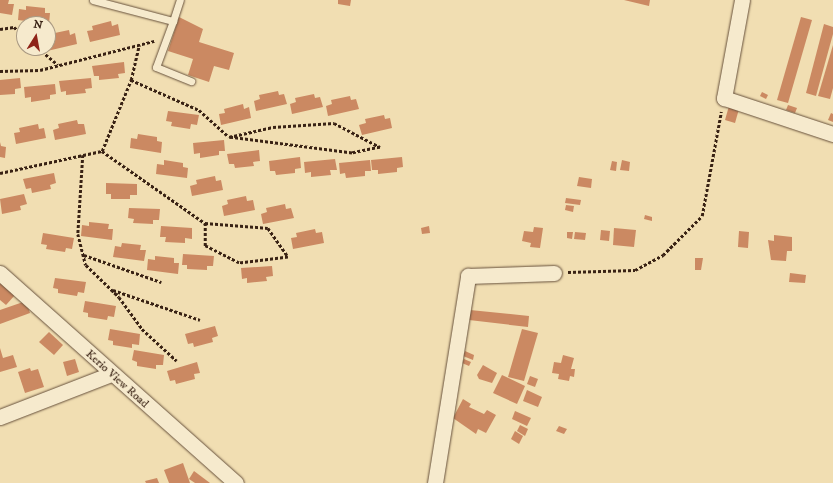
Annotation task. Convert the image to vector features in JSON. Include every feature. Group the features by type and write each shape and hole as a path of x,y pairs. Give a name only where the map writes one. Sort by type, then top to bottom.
{"street":[{"path":"742,0 724,98 833,134"},
{"name":"Kerio View Road","path":"0,273 236,483"},
{"path":"435,483 468,276 554,273"},
{"path":"0,417 112,374"}],"lane":[{"path":"93,0 110,2 172,21"},
{"path":"180,0 156,67 191,82"}],"path":[{"path":"0,29 14,27 16,29"},
{"path":"0,71 40,70 166,38"},
{"path":"102,151 131,80 139,45"},
{"path":"47,56 58,66"},
{"path":"131,80 199,110 230,137 352,153 380,146 334,123 274,126 230,137"},
{"path":"554,273 635,270 663,255 702,216 724,98"},
{"path":"0,173 102,151 205,223 268,228 288,257 239,263 205,246 205,223"},
{"path":"83,155 78,234 86,265 111,289 142,328 177,361"},
{"path":"83,254 161,282"},
{"path":"111,289 200,320"}],"building":[{"path":"0,0 9,0 8,4 14,4 12,15 0,13"},
{"path":"338,0 351,0 350,6 338,4"},
{"path":"624,0 650,0 649,6"},
{"path":"26,6 45,8 45,13 50,13 50,16 18,16 19,9 26,10"},
{"path":"179,17 203,29 199,42 234,53 229,70 214,66 209,82 188,75 193,59 168,51"},
{"path":"801,17 812,20 788,103 777,100"},
{"path":"111,21 112,26 118,24 120,35 90,42 87,31 93,30 92,26"},
{"path":"824,24 833,27 833,34 816,96 806,93"},
{"path":"69,30 70,35 75,33 77,44 56,49 56,33"},
{"path":"833,45 833,88 830,99 818,96"},
{"path":"124,62 125,73 118,74 119,78 99,80 99,76 94,76 92,66"},
{"path":"20,78 21,88 15,89 15,94 0,95 0,80"},
{"path":"91,78 92,88 85,89 86,93 66,95 66,91 61,92 59,81"},
{"path":"55,84 56,94 50,95 50,99 31,102 31,97 25,98 24,87"},
{"path":"278,91 279,95 284,94 287,104 256,111 254,101 260,99 259,95"},
{"path":"762,92 768,95 766,99 760,96"},
{"path":"314,94 315,98 320,97 323,107 292,114 290,104 296,102 295,98"},
{"path":"350,96 351,100 356,99 359,109 328,116 326,106 332,104 331,100"},
{"path":"243,104 244,109 249,107 251,118 221,125 219,114 225,113 224,109"},
{"path":"788,105 797,108 795,113 786,110"},
{"path":"729,106 739,109 735,123 725,120"},
{"path":"168,111 199,115 197,125 191,124 190,129 171,126 172,122 166,121"},
{"path":"831,113 833,114 833,122 828,120"},
{"path":"384,115 385,119 390,118 392,128 362,135 359,125 366,123 365,119"},
{"path":"77,120 78,124 84,124 86,134 55,140 53,130 59,128 58,124"},
{"path":"38,124 39,129 44,128 46,138 16,144 14,133 20,132 19,128"},
{"path":"138,134 157,137 157,141 162,142 161,153 130,148 131,138 137,139"},
{"path":"224,140 225,151 219,151 219,155 200,158 200,153 194,154 193,143"},
{"path":"0,142 1,146 6,147 5,158 0,157"},
{"path":"259,150 260,161 253,162 254,166 235,168 234,164 229,164 227,154"},
{"path":"300,157 301,168 295,169 295,173 276,175 275,171 270,171 269,161"},
{"path":"402,157 403,167 397,168 397,172 378,174 378,170 372,170 371,160"},
{"path":"335,159 337,170 330,170 331,175 311,177 311,172 305,173 304,162"},
{"path":"164,160 183,163 183,167 188,168 187,178 156,174 157,164 164,165"},
{"path":"370,160 371,171 365,171 365,176 346,178 345,173 340,174 339,163"},
{"path":"622,160 630,162 629,171 620,170"},
{"path":"612,161 617,162 616,171 610,170"},
{"path":"54,173 56,183 50,185 51,189 32,193 31,188 26,189 23,179"},
{"path":"215,176 216,181 221,180 223,190 192,196 190,186 197,184 196,180"},
{"path":"579,177 592,179 591,188 577,186"},
{"path":"106,183 137,184 137,195 130,195 130,199 111,199 111,194 106,194"},
{"path":"24,194 27,204 20,206 21,210 2,214 0,199"},
{"path":"246,196 247,201 253,200 255,210 224,216 222,206 228,204 227,200"},
{"path":"566,198 581,200 580,205 565,203"},
{"path":"285,204 286,209 291,208 294,218 263,224 261,214 267,212 266,208"},
{"path":"566,205 574,206 573,212 565,210"},
{"path":"129,208 160,209 159,220 153,220 153,224 133,223 134,219 128,218"},
{"path":"645,215 652,217 652,221 644,219"},
{"path":"89,222 109,224 108,229 113,229 112,240 81,236 82,225 89,226"},
{"path":"161,226 192,228 192,239 185,238 185,243 165,242 166,237 160,237"},
{"path":"429,226 430,233 422,234 421,228"},
{"path":"534,227 543,228 540,248 530,247 531,243 522,241 524,231 533,232"},
{"path":"614,228 636,230 634,247 613,245"},
{"path":"315,229 316,233 322,232 324,243 293,249 291,238 297,237 296,233"},
{"path":"601,230 610,231 609,241 600,240"},
{"path":"739,231 749,232 748,248 738,247"},
{"path":"567,232 573,232 572,239 567,238"},
{"path":"575,232 586,233 585,240 574,239"},
{"path":"43,233 74,238 72,249 66,248 65,252 46,249 47,245 41,244"},
{"path":"774,235 792,237 792,251 787,251 786,261 771,260 768,240 774,241"},
{"path":"122,243 141,245 140,250 146,250 144,261 113,257 115,246 121,247"},
{"path":"183,254 214,256 213,266 207,266 207,270 187,269 187,265 182,265"},
{"path":"155,256 174,258 174,263 179,263 178,274 147,270 148,259 155,260"},
{"path":"695,258 703,258 701,270 695,270"},
{"path":"272,266 273,276 266,277 267,281 247,283 247,278 242,279 241,268"},
{"path":"790,273 806,275 805,283 789,282"},
{"path":"55,278 86,282 84,293 78,292 77,296 58,293 58,289 53,288"},
{"path":"0,282 15,295 6,305 0,300"},
{"path":"26,301 30,313 0,324 0,310"},
{"path":"85,301 116,306 114,317 108,316 107,320 88,317 88,313 83,312"},
{"path":"470,310 529,316 528,327 469,320"},
{"path":"215,326 218,336 212,338 213,342 194,347 193,343 188,344 185,334"},
{"path":"110,329 140,334 139,345 132,344 132,348 113,345 113,341 108,340"},
{"path":"522,329 538,333 524,381 508,377"},
{"path":"49,332 63,345 54,355 39,342"},
{"path":"0,348 3,358 13,355 17,367 0,372"},
{"path":"134,350 164,355 163,365 156,365 156,369 137,366 137,362 132,360"},
{"path":"465,351 474,355 473,360 463,356"},
{"path":"563,355 574,358 571,369 575,369 574,377 570,376 569,381 558,379 559,374 552,373 554,362 561,363"},
{"path":"75,359 79,372 67,376 63,362"},
{"path":"464,359 471,362 469,366 462,363"},
{"path":"197,362 200,373 194,374 195,379 176,384 175,380 170,381 167,371"},
{"path":"483,365 497,373 492,383 479,379 477,375"},
{"path":"30,368 31,371 38,369 44,387 25,393 18,372"},
{"path":"502,375 525,386 517,404 493,393"},
{"path":"530,376 538,379 535,387 527,384"},
{"path":"527,390 542,397 538,407 523,401"},
{"path":"463,399 471,404 469,407 484,414 487,410 496,415 486,433 478,429 476,434 453,418"},
{"path":"515,411 531,418 527,426 512,419"},
{"path":"520,425 528,429 525,436 517,431"},
{"path":"559,426 567,429 564,434 556,431"},
{"path":"515,431 523,436 519,444 511,439"},
{"path":"183,463 190,483 169,483 164,470"},
{"path":"194,471 210,483 195,483 189,479"},
{"path":"157,478 159,483 146,483 145,481"}]}
